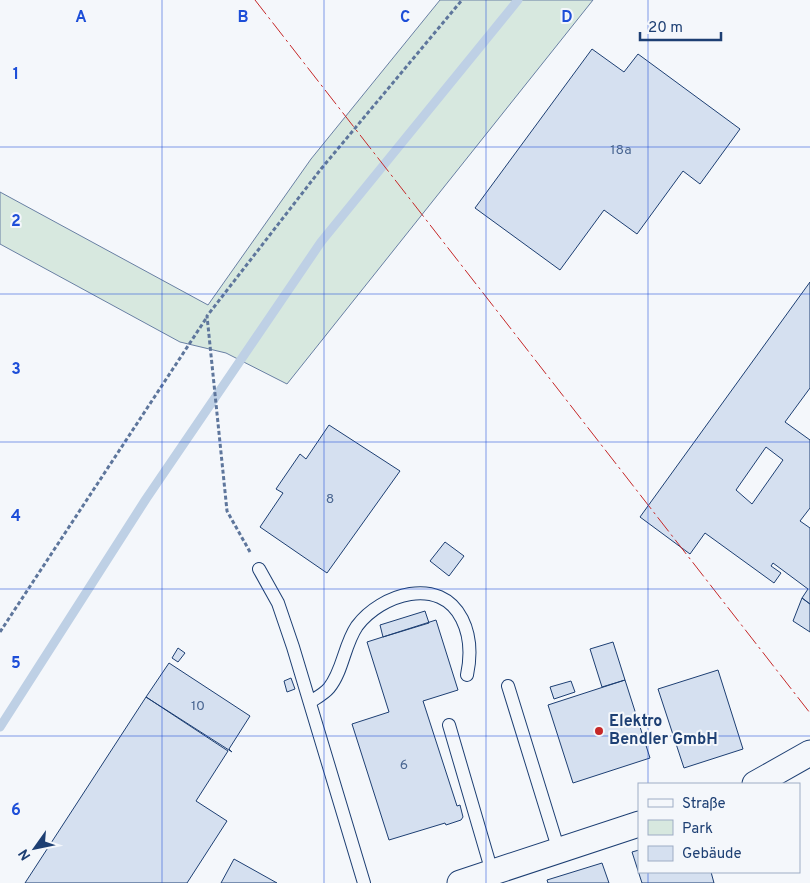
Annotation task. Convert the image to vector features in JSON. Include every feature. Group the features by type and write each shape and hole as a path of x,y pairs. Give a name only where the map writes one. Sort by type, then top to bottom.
{"street":[{"path":"758,783 810,753"},
{"path":"460,883 638,824"}],"lane":[{"path":"259,569 278,603 310,702 364,883"},
{"path":"310,702 328,689 358,625 389,600 426,591 438,596 451,605 462,619 471,658 467,675"},
{"path":"508,686 559,851"},
{"path":"449,726 492,872"}],"path":[{"path":"0,632 207,316 321,169 462,0"},
{"path":"207,316 227,510 259,569"}],"green space":[{"path":"440,0 593,0 287,384 226,353 180,342 0,244 0,192 208,305 311,159"}],"building":[{"path":"592,49 624,72 638,54 740,129 700,184 683,171 637,234 604,210 560,270 475,208"},
{"path":"810,282 810,388 785,422 810,440 810,508 800,521 810,528 810,604 802,598 808,589 773,563 771,566 781,573 774,583 705,533 690,554 640,517","holes":["766,447 783,460 752,504 736,490"]},
{"path":"329,425 400,471 327,573 260,527 283,493 276,489 300,454 306,459"},
{"path":"445,542 464,556 449,576 430,561"},
{"path":"802,598 810,604 810,632 793,621"},
{"path":"425,611 429,623 383,637 380,625"},
{"path":"436,620 458,690 423,701 457,806 460,805 463,817 461,820 446,825 445,823 389,840 352,724 389,712 367,642"},
{"path":"613,642 625,680 602,687 590,649"},
{"path":"178,648 185,653 178,662 172,658"},
{"path":"169,663 250,716 229,749 232,752 146,697"},
{"path":"718,670 743,749 684,768 658,689"},
{"path":"291,678 295,689 287,692 284,681"},
{"name":"Elektro Bendler GmbH","path":"625,680 650,758 573,783 548,705"},
{"path":"571,681 575,692 554,699 550,687"},
{"path":"146,697 228,751 196,801 227,821 187,883 25,883"},
{"path":"638,850 638,871 632,852"},
{"path":"234,859 277,883 221,883"},
{"path":"602,863 609,883 548,883 547,880"},
{"path":"639,873 711,873 714,883 642,883"}],"waterway":[{"path":"0,727 146,499 321,242 518,0"}],"power":[{"path":"255,0 810,713"}],"place":[{"name":"Elektro Bendler GmbH","path":"599,731"}]}
